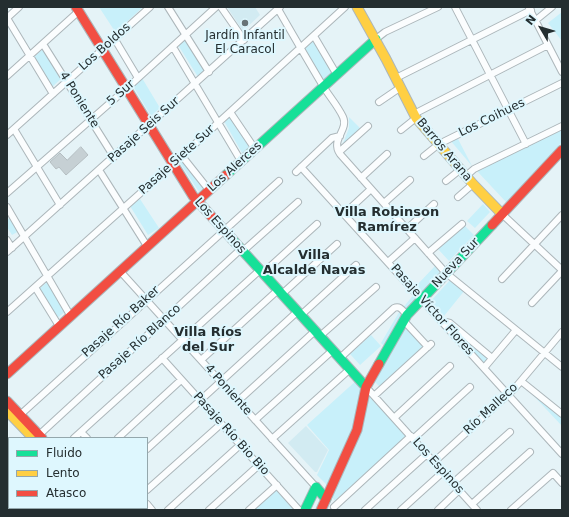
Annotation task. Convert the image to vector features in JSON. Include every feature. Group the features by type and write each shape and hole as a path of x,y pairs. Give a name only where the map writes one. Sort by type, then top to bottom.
{"street":[{"path":"7,18 19,7"},
{"name":"Los Boldos","path":"7,135 150,7"},
{"path":"168,7 209,72"},
{"name":"5 Sur","path":"7,193 126,89 216,7"},
{"path":"221,7 244,40"},
{"name":"Pasaje Siete Sur","path":"7,312 182,156 345,7"},
{"name":"Barros Arana","path":"357,7 376,40 415,116 473,184 562,271"},
{"name":"Los Alerces","path":"7,374 384,32 438,7"},
{"path":"455,7 473,39 526,144"},
{"path":"536,20 552,7"},
{"path":"279,8 344,120 344,126 337,145 339,152 446,273 562,368"},
{"name":"Pasaje Seis Sur","path":"9,250 279,8"},
{"path":"7,76 43,44 78,9"},
{"name":"Los Espinos","path":"78,9 196,201 224,230 475,508"},
{"path":"396,78 530,9 562,72"},
{"name":"4 Poniente","path":"7,18 53,94"},
{"path":"314,36 337,75"},
{"path":"114,38 138,78"},
{"name":"4 Poniente","path":"43,44 114,157"},
{"path":"401,130 415,116 548,45"},
{"path":"173,47 241,161"},
{"name":"Los Coihues","path":"424,156 439,144 562,83"},
{"path":"379,102 401,87"},
{"path":"230,112 255,149"},
{"path":"339,152 368,126"},
{"path":"446,181 562,126"},
{"path":"14,129 60,205"},
{"path":"296,172 334,137 340,136"},
{"name":"Nueva Sur","path":"321,510 357,430 366,387 406,318 446,273 562,150"},
{"path":"361,178 387,154"},
{"path":"182,156 209,190"},
{"name":"Pasaje Víctor Flores","path":"301,167 562,454"},
{"path":"99,170 147,246"},
{"path":"384,203 410,180"},
{"name":"Pasaje Río Baker","path":"20,415 279,181"},
{"path":"458,197 473,184"},
{"path":"344,214 371,189"},
{"name":"Pasaje Río Blanco","path":"35,437 242,250 298,202"},
{"path":"407,229 434,204"},
{"path":"7,207 70,316"},
{"path":"502,279 562,215"},
{"path":"75,437 182,340 317,224"},
{"path":"428,253 462,224"},
{"path":"388,262 415,238"},
{"path":"7,240 9,250"},
{"path":"201,360 337,244"},
{"path":"148,448 299,313 356,265"},
{"name":"4 Poniente","path":"120,271 335,509"},
{"path":"532,303 562,271"},
{"path":"35,287 59,326"},
{"path":"238,401 376,287"},
{"path":"340,358 395,307 400,307 406,318 429,346 374,396"},
{"path":"443,322 450,323 492,358"},
{"path":"484,368 516,330"},
{"name":"Río Malleco","path":"434,462 508,395 562,332"},
{"path":"255,420 333,350"},
{"name":"Pasaje Río Bio Bio","path":"162,358 299,510"},
{"path":"394,418 450,366"},
{"path":"272,439 350,369"},
{"path":"119,437 182,380"},
{"path":"521,381 562,414"},
{"path":"335,509 470,387"},
{"path":"7,401 20,415 35,437"},
{"path":"7,411 35,437"},
{"path":"148,489 221,424"},
{"path":"81,432 86,437"},
{"path":"453,483 510,432"},
{"path":"168,510 240,445"},
{"path":"475,508 530,452"},
{"path":"365,510 427,454"},
{"path":"209,510 259,465"},
{"path":"401,510 443,472"},
{"path":"511,510 553,473 562,483"},
{"path":"249,510 277,485"},
{"path":"305,510 316,487"},
{"path":"438,510 460,490"}],"shaded area":[{"path":"99,7 143,7 118,30 114,30"},
{"name":"Jardín Infantil El Caracol","path":"227,7 255,7 260,15 243,31"},
{"path":"562,12 562,41 548,23"},
{"path":"313,39 333,72 323,82 303,49"},
{"path":"185,40 205,70 198,77 178,45"},
{"path":"44,48 62,78 52,87 34,57"},
{"path":"142,78 160,108 151,116 133,86"},
{"path":"234,112 254,143 242,153 224,121"},
{"path":"349,117 360,128 342,146 349,128"},
{"path":"562,128 562,142 506,202 477,171"},
{"path":"457,137 472,166 450,140"},
{"path":"186,156 207,184 199,192 180,163"},
{"path":"140,199 159,228 148,235 130,206"},
{"path":"483,204 490,212 475,228 467,221"},
{"path":"11,217 19,231 12,235 7,227 7,220"},
{"path":"464,225 474,235 449,261 438,249"},
{"path":"435,266 440,272 401,317 384,346 381,343 398,314 419,288 417,285"},
{"path":"451,279 465,290 444,316 430,302"},
{"path":"47,282 66,311 56,319 38,290"},
{"path":"449,325 488,357 488,360 482,364"},
{"path":"405,327 424,347 381,388 375,382"},
{"path":"371,335 381,346 360,365 350,354"},
{"path":"358,379 363,386 354,430 328,486 317,475 329,450 307,425"},
{"path":"531,393 562,418 562,426"},
{"path":"369,396 406,436 335,501 332,497"},
{"path":"306,426 328,450 317,472 315,472 288,443"},
{"path":"276,490 294,510 254,510"}],"building":[{"path":"81,147 88,155 66,175 59,167 56,169 50,162 60,153 67,160"}],"traffic: fast":[{"path":"226,175 376,39"},
{"path":"379,364 407,315 492,225"},
{"path":"232,239 366,387"},
{"path":"305,510 316,487 326,499"}],"traffic: slow":[{"path":"357,7 386,59 416,118 473,184 502,214"},
{"path":"7,411 32,437"}],"traffic: jam":[{"path":"76,7 193,196 232,239"},
{"path":"492,225 562,150"},
{"path":"7,374 226,175"},
{"path":"321,510 357,430 366,387 379,364"},
{"path":"7,401 41,437"}],"place":[{"name":"Jardín Infantil El Caracol","path":"245,23"}],"district":[{"name":"Villa Robinson Ramírez","path":"387,220"},
{"name":"Villa Alcalde Navas","path":"314,264"},
{"name":"Villa Ríos del Sur","path":"208,340"}]}
